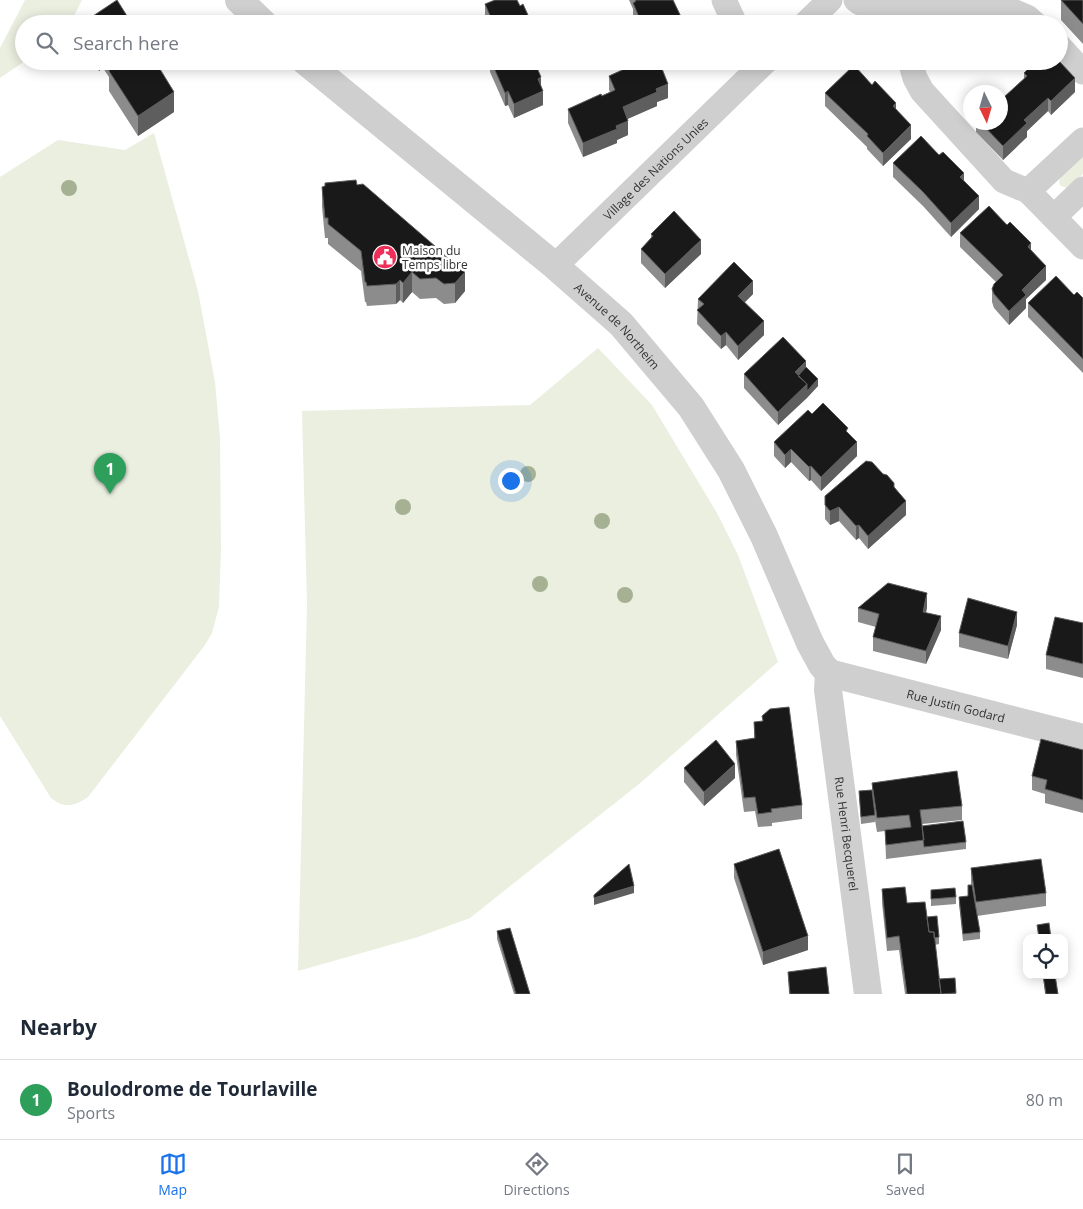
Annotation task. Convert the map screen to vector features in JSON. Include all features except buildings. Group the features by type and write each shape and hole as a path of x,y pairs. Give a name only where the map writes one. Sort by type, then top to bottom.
{"street":[{"path":"239,0 255,15"},
{"path":"724,0 731,15"},
{"path":"814,15 830,0"},
{"path":"856,0 860,3 910,14 1008,9 1022,15"},
{"path":"1068,56 1083,72"},
{"name":"Avenue de Northeim","path":"316,70 555,266 622,324 691,407 731,470 764,536 810,643 822,665 829,673"},
{"name":"Village des Nations Unies","path":"555,266 753,70"},
{"path":"913,70 922,91 1004,181 1028,191 1083,247"},
{"path":"1028,191 1083,140"},
{"path":"1054,217 1083,190"},
{"name":"Rue Justin Godard","path":"829,673 1083,738"},
{"name":"Rue Henri Becquerel","path":"829,673 828,690 868,994"}],"shaded area":[{"path":"25,0 82,0 74,15 17,15"},
{"path":"15,19 15,68 0,78 0,48"},
{"path":"154,133 198,291 215,382 220,437 221,550 219,607 212,633 205,645 88,797 79,803 65,805 51,798 0,716 0,177 58,140 125,150"},
{"path":"1083,156 1083,174 1067,188 1061,186 1059,183 1060,178"},
{"path":"598,348 652,405 717,513 738,555 778,662 639,784 470,918 418,937 298,971 307,605 302,411 530,405"}],"place":[{"name":"Maison du Temps libre","path":"385,257"},
{"name":"Boulodrome de Tourlaville","path":"110,494"}]}
